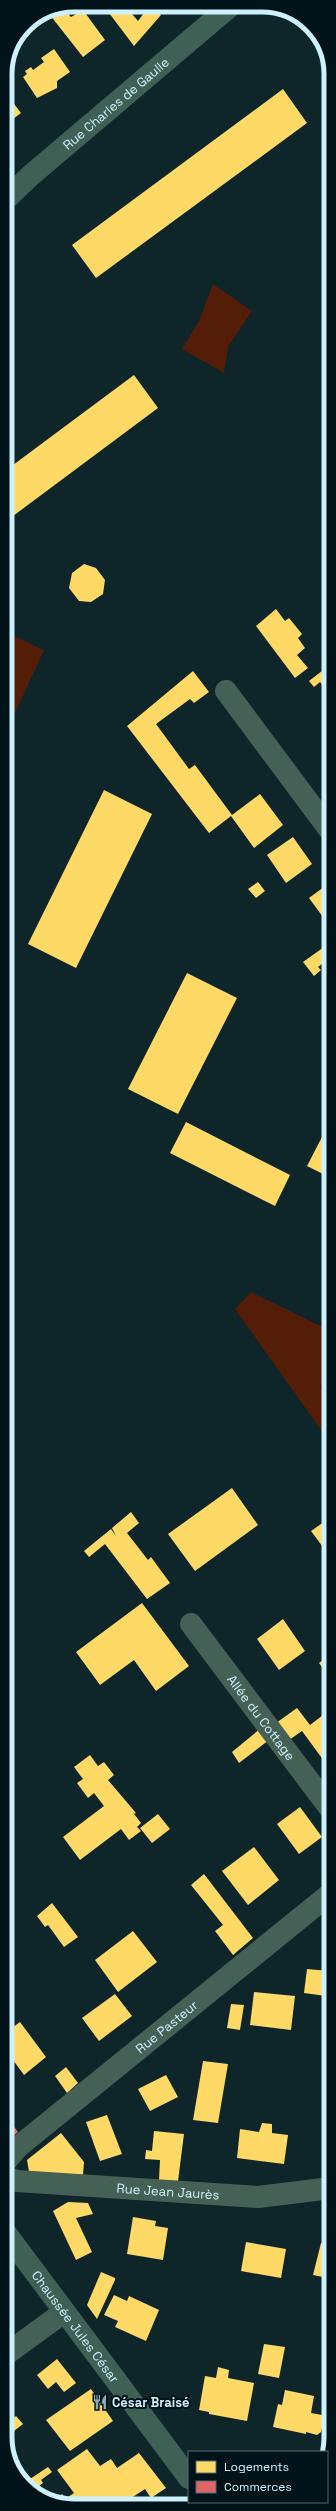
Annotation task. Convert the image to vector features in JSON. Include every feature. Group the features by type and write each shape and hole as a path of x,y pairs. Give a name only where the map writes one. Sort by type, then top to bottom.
{"street":[{"name":"Rue Charles de Gaulle","path":"12,193 30,176 223,12"},
{"path":"226,691 324,823"},
{"name":"Allée du Cottage","path":"191,1624 324,1801"},
{"name":"Rue Pasteur","path":"12,2154 18,2147 324,1899"},
{"name":"Rue Jean Jaurès","path":"12,2179 17,2181 258,2196 324,2189"},
{"name":"Chaussée Jules César","path":"12,2241 188,2477"},
{"path":"12,2350 64,2312"}],"shaded area":[{"path":"213,284 252,311 228,347 224,373 182,349 199,321"},
{"path":"12,635 44,650 12,720"},
{"path":"251,1292 324,1328 324,1378 320,1387 324,1392 324,1434 235,1309"}],"building: Logements":[{"path":"80,12 84,12 105,40 83,57 51,17 67,13 71,17"},
{"path":"108,12 130,12 138,21 145,12 157,12 161,15 134,46"},
{"path":"54,49 70,72 57,81 57,88 37,98 23,77 27,74 25,71 31,67 33,70 44,62 41,58"},
{"path":"283,89 307,123 96,278 72,245"},
{"path":"12,101 21,113 12,120"},
{"path":"134,375 158,408 12,517 12,466"},
{"path":"84,564 96,568 105,580 103,594 91,602 79,601 69,588 72,573"},
{"path":"276,609 285,621 289,618 302,634 298,638 305,648 297,655 308,668 295,678 256,626"},
{"path":"324,669 324,687 320,682 314,687 309,681"},
{"path":"193,671 209,692 194,703 190,699 156,724 189,769 195,765 232,815 260,794 283,825 254,848 231,816 209,833 127,726"},
{"path":"104,790 152,814 76,968 28,944"},
{"path":"293,837 312,864 286,883 267,855"},
{"path":"258,882 265,891 256,898 248,889"},
{"path":"324,887 324,918 309,898"},
{"path":"324,947 324,962 318,967 321,970 314,976 303,962"},
{"path":"187,973 237,998 178,1114 128,1089"},
{"path":"186,1122 290,1175 275,1206 170,1153"},
{"path":"323,1135 324,1136 324,1174 307,1166"},
{"path":"232,1488 258,1525 195,1571 168,1534"},
{"path":"131,1512 139,1523 127,1533 148,1560 151,1557 170,1583 147,1599 105,1544 89,1557 84,1551 111,1529 116,1536 112,1528"},
{"path":"324,1522 324,1549 311,1531"},
{"path":"142,1603 189,1666 156,1691 134,1660 100,1685 76,1652"},
{"path":"283,1619 305,1651 279,1670 257,1639"},
{"path":"324,1659 324,1670 319,1663"},
{"path":"297,1708 310,1725 323,1715 324,1761 302,1731 289,1740 276,1723"},
{"path":"261,1728 269,1740 239,1763 232,1752"},
{"path":"90,1755 98,1766 104,1762 114,1775 108,1780 136,1813 134,1814 141,1823 137,1827 141,1831 129,1840 121,1829 80,1860 63,1837 104,1806 94,1793 88,1798 77,1783 83,1779 74,1767"},
{"path":"300,1807 322,1837 299,1854 277,1824"},
{"path":"158,1814 170,1829 152,1843 140,1828"},
{"path":"254,1847 279,1880 248,1905 222,1871"},
{"path":"204,1874 253,1938 233,1955 215,1931 223,1925 191,1885"},
{"path":"52,1903 78,1937 64,1947 48,1925 45,1927 37,1916"},
{"path":"133,1931 157,1962 118,1992 95,1960"},
{"path":"307,1969 324,1971 324,1996 304,1993"},
{"path":"254,1992 295,1996 291,2030 250,2025"},
{"path":"115,1994 132,2016 99,2041 82,2018"},
{"path":"231,2004 244,2005 240,2030 227,2028"},
{"path":"20,2022 46,2057 24,2075 12,2059 12,2028"},
{"path":"203,2061 228,2064 218,2123 193,2120"},
{"path":"66,2067 78,2083 67,2093 55,2076"},
{"path":"166,2075 178,2097 150,2111 138,2089"},
{"path":"107,2115 122,2154 100,2161 86,2122"},
{"path":"262,2123 272,2124 272,2133 288,2135 284,2164 237,2158 240,2129 259,2132"},
{"path":"154,2131 184,2134 178,2181 159,2180 160,2160 145,2159 146,2150 152,2151"},
{"path":"61,2133 84,2162 83,2175 29,2172 27,2160"},
{"path":"68,2202 88,2203 93,2214 76,2218 92,2252 76,2260 53,2211"},
{"path":"133,2217 156,2221 155,2226 168,2228 163,2260 127,2254"},
{"path":"246,2242 286,2249 281,2278 241,2271"},
{"path":"321,2243 324,2244 324,2277 313,2275"},
{"path":"101,2272 115,2278 115,2280 97,2319 87,2305"},
{"path":"114,2295 127,2301 129,2296 159,2310 146,2341 115,2327 118,2321 104,2315"},
{"path":"264,2344 285,2347 279,2378 258,2374"},
{"path":"57,2359 76,2383 64,2392 56,2382 48,2389 37,2375"},
{"path":"218,2367 229,2370 228,2378 254,2383 247,2421 209,2414 209,2412 199,2410 205,2376 216,2378"},
{"path":"91,2389 113,2421 70,2451 46,2420"},
{"path":"285,2390 314,2396 311,2413 322,2415 324,2419 321,2432 317,2435 306,2432 306,2434 273,2427 278,2404 282,2405"},
{"path":"16,2416 23,2424 12,2433 12,2419"},
{"path":"87,2449 100,2466 111,2459 117,2468 139,2453 166,2488 151,2498 145,2489 130,2499 69,2499 68,2497 74,2493 57,2470"},
{"path":"48,2467 52,2472 41,2480 43,2483 38,2487 29,2480"},
{"path":"62,2494 65,2498 58,2497"}],"building: Commerces":[{"path":"12,2124 18,2132 12,2137"}],"place":[{"name":"César Braisé","path":"100,2402"}]}
